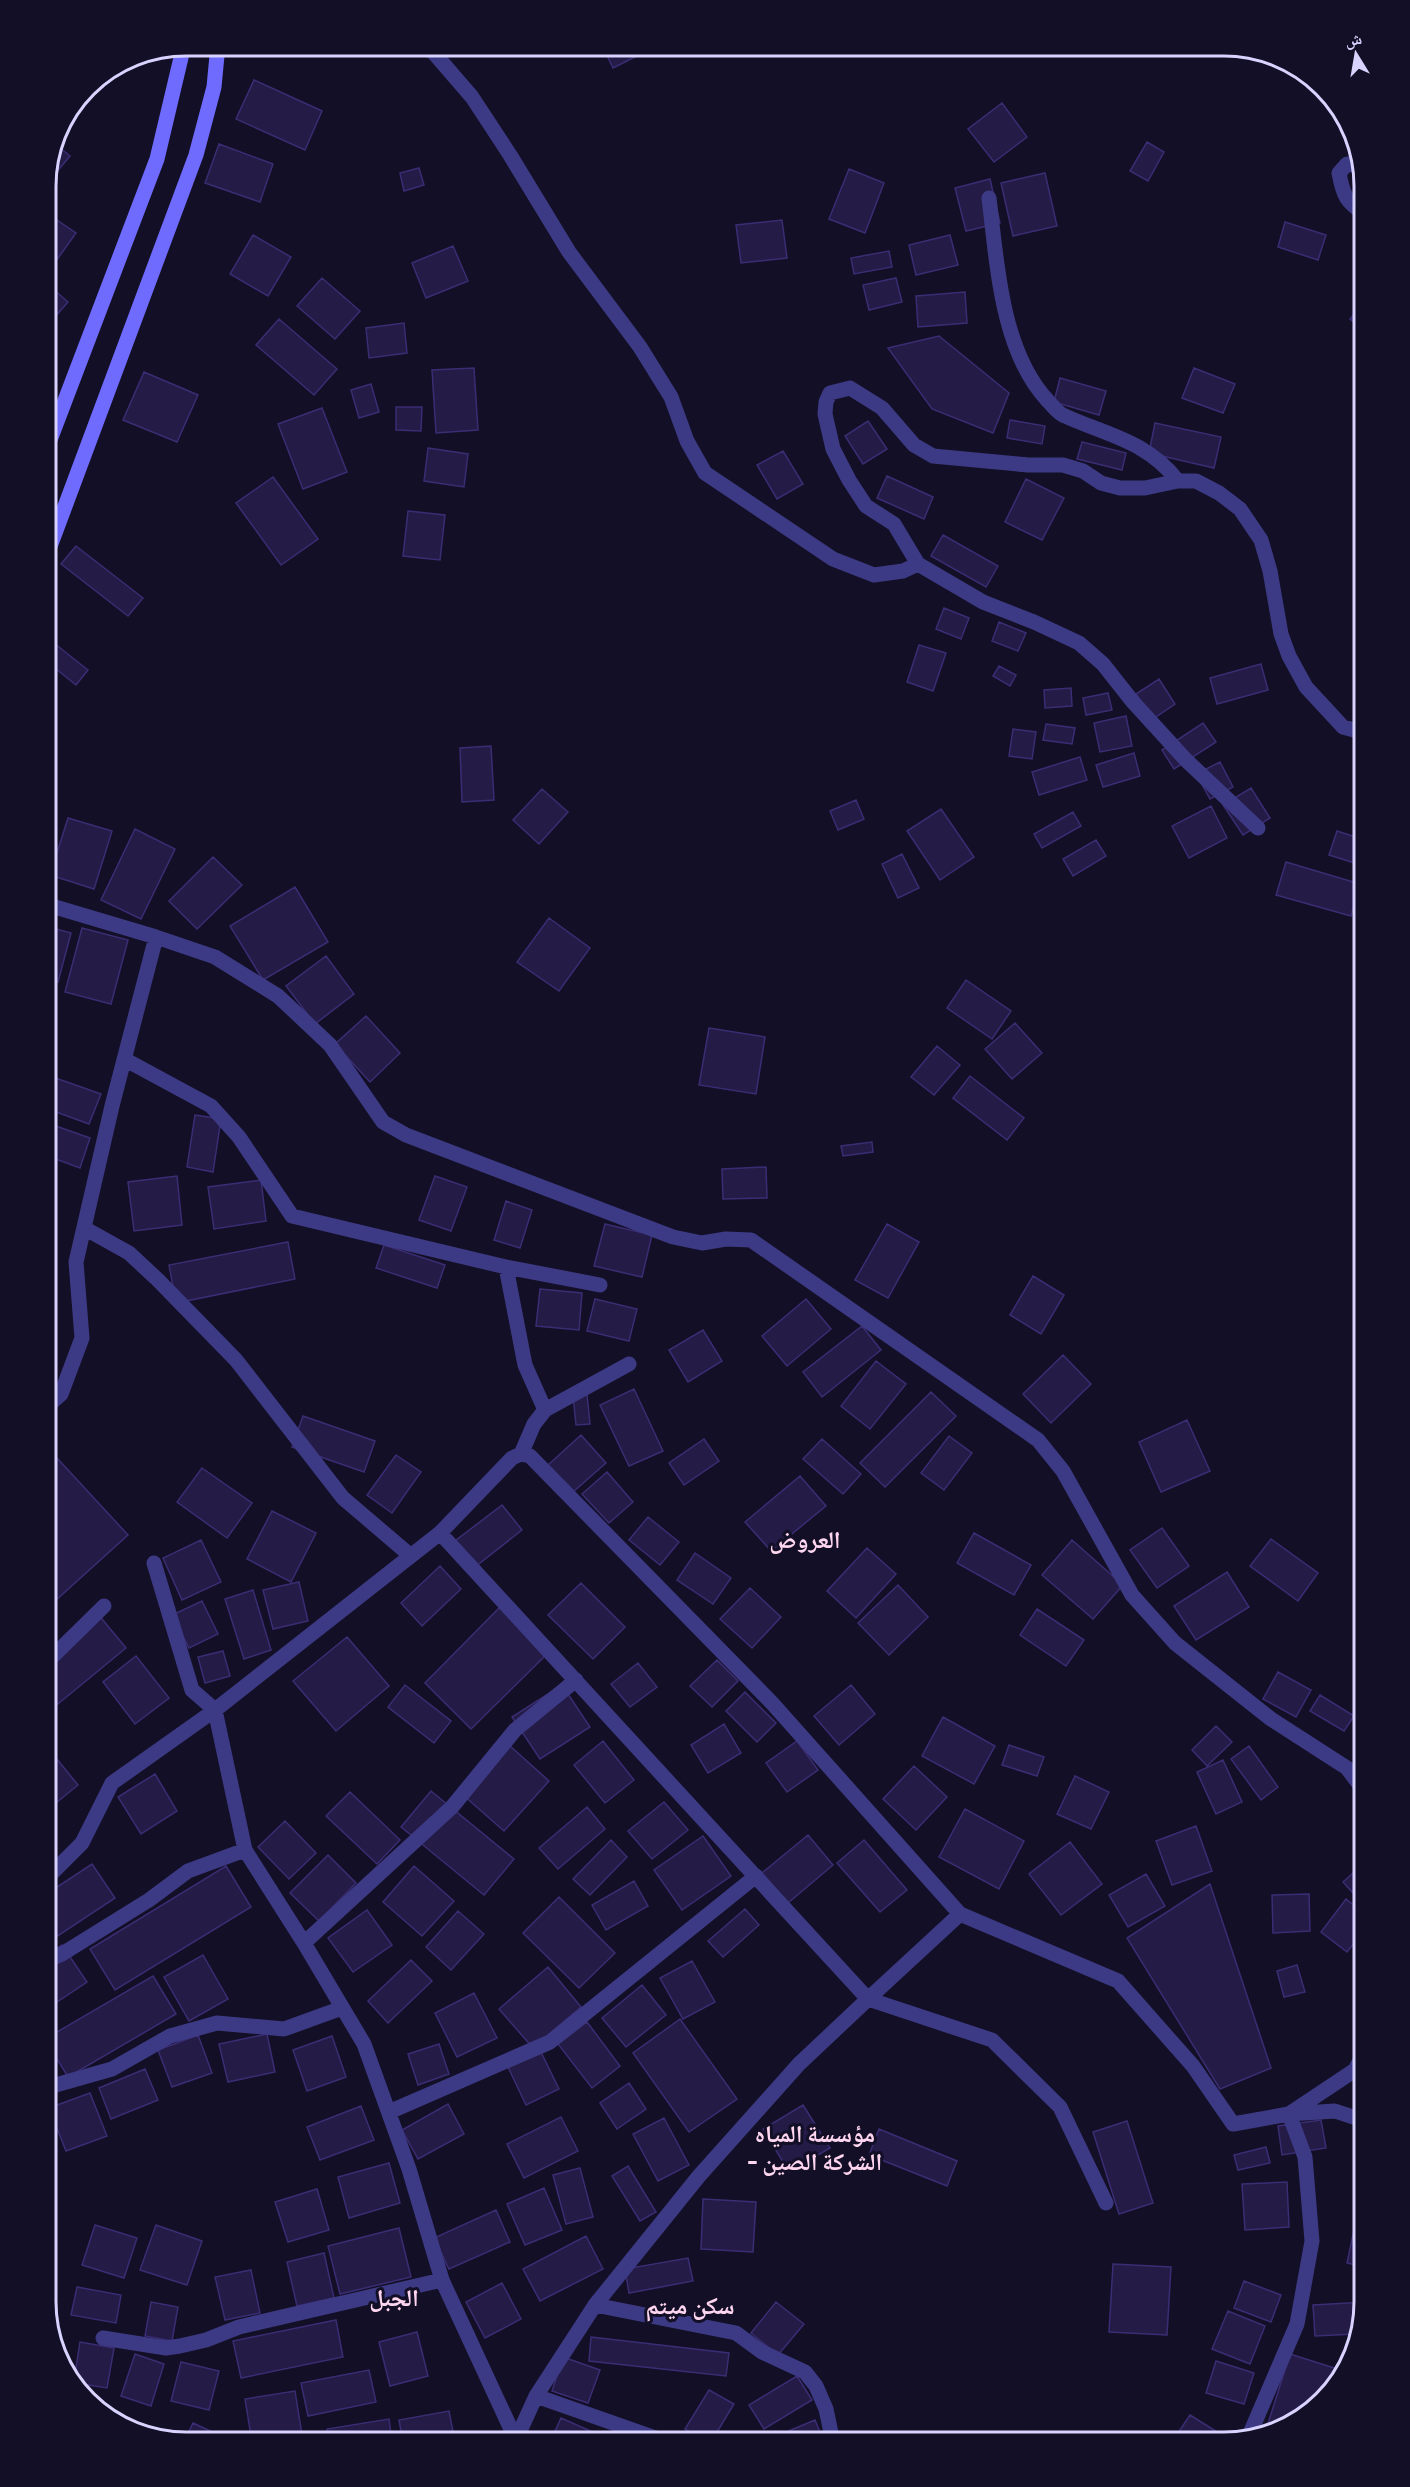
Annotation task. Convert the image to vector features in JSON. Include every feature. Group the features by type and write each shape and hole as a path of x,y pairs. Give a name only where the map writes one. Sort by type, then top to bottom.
{"main road":[{"path":"56,424 157,159 181,56"},
{"path":"56,530 196,155 214,87 217,56"}],"street":[{"path":"437,56 472,97 569,252 640,347 671,397 687,441 705,472 785,529 833,559 874,575 903,571 918,564"},
{"path":"1352,165 1347,164 1339,173 1349,204 1354,207"},
{"path":"989,198 998,272 1011,330 1026,373 1061,415 1149,451 1178,481"},
{"path":"1258,828 1186,760 1133,702 1103,664 1079,643 1035,622 983,602 918,564 894,525 866,506 849,480 833,448 825,414 826,402 830,393 850,388 863,394 882,408 914,445 933,456 1028,465 1063,465 1083,471 1101,483 1120,488 1145,488 1178,481 1196,482 1219,493 1240,509 1261,540 1270,571 1281,634 1289,656 1306,687 1344,727 1354,730"},
{"path":"56,907 156,936 215,957 278,996 330,1045 383,1122 406,1135 672,1237 702,1243 726,1239 751,1240 1038,1440 1063,1471 1132,1595 1175,1643 1271,1719 1347,1768 1354,1777"},
{"path":"56,1398 61,1394 82,1338 76,1262 156,936"},
{"path":"124,1059 211,1106 239,1137 292,1216 506,1267 600,1285"},
{"path":"84,1228 129,1253 159,1280 236,1360 343,1498 411,1556"},
{"path":"506,1267 525,1365 545,1410"},
{"path":"521,1454 534,1424 545,1410 629,1364"},
{"path":"56,1869 82,1843 112,1784 215,1710 440,1533 512,1458 521,1454 530,1456 772,1704 960,1914 1118,1981 1193,2066 1233,2124 1289,2114 1335,2110 1354,2117"},
{"path":"440,1533 868,1999 992,2040 1060,2108 1106,2203"},
{"path":"154,1563 192,1690 215,1710 245,1850 364,2044 409,2169 442,2280 511,2431"},
{"path":"56,1653 104,1606"},
{"path":"304,1943 452,1807 515,1730 576,1680"},
{"path":"56,1956 149,1900 188,1871 245,1850"},
{"path":"389,2112 550,2042 756,1876"},
{"path":"520,2431 536,2396 595,2305 699,2176 799,2064 960,1914"},
{"path":"56,2085 112,2068 170,2036 218,2023 284,2029 342,2008"},
{"path":"1289,2114 1354,2071"},
{"path":"1252,2428 1297,2324 1312,2241 1305,2157 1289,2114"},
{"path":"103,2338 166,2348 180,2346 206,2340 239,2327 442,2280"},
{"path":"595,2305 736,2332 762,2352 805,2372 816,2386 826,2409 831,2432"},
{"path":"536,2396 637,2431"}],"building":[{"path":"607,56 637,56 613,68"},
{"path":"254,80 322,111 305,150 236,119"},
{"path":"1002,103 1027,137 994,162 968,129"},
{"path":"1147,142 1164,152 1148,181 1130,171"},
{"path":"219,144 273,164 260,202 205,183"},
{"path":"61,149 70,156 57,172"},
{"path":"419,168 424,185 404,191 400,173"},
{"path":"849,169 884,183 865,233 829,219"},
{"path":"1045,173 1057,226 1013,236 1001,183"},
{"path":"990,179 1000,223 966,231 955,188"},
{"path":"56,219 76,233 56,261"},
{"path":"782,220 787,258 741,263 736,225"},
{"path":"1285,222 1326,235 1318,260 1278,247"},
{"path":"253,235 291,257 268,296 230,274"},
{"path":"950,235 958,265 916,275 909,245"},
{"path":"453,246 468,281 426,298 412,263"},
{"path":"889,251 892,267 854,274 851,258"},
{"path":"322,278 360,311 335,339 297,306"},
{"path":"896,278 902,302 869,310 863,285"},
{"path":"56,292 68,302 56,316"},
{"path":"965,292 967,323 918,327 916,296"},
{"path":"279,319 337,369 314,395 256,345"},
{"path":"404,323 407,353 369,358 366,328"},
{"path":"939,336 1009,393 993,433 932,409 888,348"},
{"path":"474,368 478,430 436,433 432,370"},
{"path":"1194,368 1235,384 1223,413 1182,398"},
{"path":"144,372 198,395 177,442 123,420"},
{"path":"1060,378 1106,391 1099,415 1054,402"},
{"path":"371,384 379,412 359,418 351,390"},
{"path":"396,407 422,407 421,431 396,430"},
{"path":"322,408 347,472 303,489 278,424"},
{"path":"1010,420 1045,426 1042,444 1007,438"},
{"path":"868,421 887,449 863,464 845,436"},
{"path":"1155,423 1221,437 1214,468 1149,453"},
{"path":"1082,442 1126,453 1122,470 1077,459"},
{"path":"428,448 468,454 464,487 424,481"},
{"path":"783,451 803,484 777,499 757,465"},
{"path":"887,476 933,497 924,519 877,498"},
{"path":"273,477 318,539 281,565 236,503"},
{"path":"1026,479 1064,498 1042,540 1005,522"},
{"path":"408,511 445,515 440,560 403,556"},
{"path":"943,535 998,566 986,587 931,556"},
{"path":"76,546 143,598 128,616 61,564"},
{"path":"944,608 969,618 961,639 936,629"},
{"path":"999,622 1026,633 1018,651 992,641"},
{"path":"56,645 88,670 76,685 56,669"},
{"path":"919,645 946,653 933,691 907,682"},
{"path":"1261,664 1268,690 1217,704 1210,678"},
{"path":"999,666 1016,675 1010,686 993,676"},
{"path":"1159,679 1175,704 1153,719 1136,694"},
{"path":"1071,688 1072,706 1045,708 1044,690"},
{"path":"1108,693 1112,710 1086,715 1083,698"},
{"path":"1126,716 1132,746 1100,752 1094,723"},
{"path":"1203,723 1216,742 1174,769 1162,750"},
{"path":"1046,724 1075,728 1072,744 1043,740"},
{"path":"1013,729 1036,732 1032,759 1009,756"},
{"path":"491,746 494,800 462,802 460,748"},
{"path":"1134,753 1140,776 1103,787 1096,765"},
{"path":"1080,757 1087,780 1039,795 1032,772"},
{"path":"1220,762 1233,787 1210,799 1196,774"},
{"path":"1251,788 1270,818 1243,835 1223,805"},
{"path":"542,789 568,812 539,844 513,820"},
{"path":"856,800 864,819 838,830 830,811"},
{"path":"1211,806 1227,838 1189,858 1172,826"},
{"path":"941,809 974,857 940,880 907,831"},
{"path":"1073,812 1081,826 1042,848 1034,834"},
{"path":"68,818 112,831 94,889 56,877 56,856"},
{"path":"135,829 175,849 141,919 101,900"},
{"path":"1337,831 1354,836 1354,863 1329,855"},
{"path":"1096,840 1106,856 1073,876 1063,859"},
{"path":"902,854 919,888 898,898 882,864"},
{"path":"213,857 242,885 197,929 169,901"},
{"path":"1286,862 1354,882 1354,905 1351,916 1276,895"},
{"path":"295,887 328,942 263,980 230,926"},
{"path":"549,918 590,948 559,991 517,962"},
{"path":"82,928 128,940 111,1004 65,992"},
{"path":"56,929 71,933 58,982 56,981"},
{"path":"326,956 354,994 315,1024 286,986"},
{"path":"966,980 1011,1011 992,1039 947,1008"},
{"path":"366,1016 400,1053 370,1082 335,1044"},
{"path":"1015,1023 1042,1053 1012,1079 985,1049"},
{"path":"709,1028 765,1037 756,1094 699,1085"},
{"path":"937,1046 960,1065 934,1095 911,1077"},
{"path":"970,1076 1024,1118 1007,1140 953,1098"},
{"path":"56,1078 101,1094 89,1124 56,1112"},
{"path":"195,1115 221,1119 213,1172 187,1167"},
{"path":"56,1126 90,1138 80,1168 56,1159"},
{"path":"872,1142 873,1152 843,1156 841,1146"},
{"path":"766,1167 767,1198 723,1199 722,1169"},
{"path":"177,1176 182,1225 134,1231 128,1182"},
{"path":"435,1176 467,1187 451,1231 419,1220"},
{"path":"261,1180 266,1221 214,1229 208,1187"},
{"path":"506,1201 532,1210 520,1248 494,1240"},
{"path":"605,1224 652,1235 642,1277 594,1266"},
{"path":"887,1224 919,1242 888,1298 855,1280"},
{"path":"288,1242 295,1279 176,1303 169,1265"},
{"path":"384,1245 445,1265 437,1288 376,1268"},
{"path":"1033,1276 1064,1295 1041,1334 1010,1315"},
{"path":"540,1289 582,1293 579,1330 536,1326"},
{"path":"595,1299 637,1309 629,1341 587,1331"},
{"path":"806,1299 831,1329 787,1366 762,1336"},
{"path":"862,1326 881,1350 822,1397 803,1372"},
{"path":"703,1330 722,1361 688,1382 669,1350"},
{"path":"1063,1355 1091,1384 1051,1423 1023,1394"},
{"path":"876,1361 906,1384 870,1429 841,1406"},
{"path":"634,1389 663,1451 629,1466 600,1405"},
{"path":"931,1392 956,1416 885,1487 860,1463"},
{"path":"587,1394 590,1424 576,1425 573,1396"},
{"path":"303,1416 375,1441 364,1472 292,1447"},
{"path":"1187,1420 1210,1471 1161,1492 1139,1442"},
{"path":"581,1435 606,1463 573,1492 548,1465"},
{"path":"949,1436 972,1453 944,1490 921,1473"},
{"path":"704,1439 719,1461 684,1485 669,1463"},
{"path":"822,1439 861,1474 843,1494 803,1459"},
{"path":"396,1455 421,1472 392,1513 367,1495"},
{"path":"56,1457 128,1535 56,1600"},
{"path":"202,1468 252,1503 227,1538 177,1502"},
{"path":"607,1472 633,1502 609,1523 582,1494"},
{"path":"800,1476 826,1506 771,1551 745,1522"},
{"path":"502,1505 522,1530 475,1567 455,1541"},
{"path":"272,1511 316,1533 291,1582 247,1559"},
{"path":"648,1517 679,1542 660,1565 629,1540"},
{"path":"1162,1528 1189,1566 1157,1588 1130,1550"},
{"path":"974,1533 1031,1565 1014,1595 957,1563"},
{"path":"1271,1539 1318,1573 1298,1601 1250,1566"},
{"path":"201,1540 221,1582 182,1600 163,1558"},
{"path":"1072,1540 1123,1585 1093,1619 1042,1575"},
{"path":"867,1548 896,1574 856,1618 827,1591"},
{"path":"695,1553 731,1578 713,1604 677,1580"},
{"path":"440,1566 461,1589 422,1626 401,1603"},
{"path":"1227,1572 1249,1607 1196,1640 1174,1606"},
{"path":"299,1582 308,1621 273,1629 263,1590"},
{"path":"581,1583 625,1627 593,1659 548,1615"},
{"path":"898,1585 928,1617 889,1655 858,1623"},
{"path":"750,1588 781,1617 752,1648 720,1619"},
{"path":"253,1590 271,1650 244,1659 225,1599"},
{"path":"202,1601 218,1634 189,1648 172,1615"},
{"path":"500,1607 547,1654 471,1729 425,1683"},
{"path":"1037,1609 1084,1640 1066,1666 1020,1635"},
{"path":"97,1613 126,1648 56,1706 56,1647"},
{"path":"347,1637 389,1686 336,1731 293,1681"},
{"path":"223,1651 230,1676 205,1683 198,1657"},
{"path":"136,1656 169,1698 135,1724 103,1682"},
{"path":"717,1660 738,1681 712,1707 690,1686"},
{"path":"638,1663 657,1687 630,1707 611,1684"},
{"path":"1278,1672 1311,1690 1296,1717 1263,1699"},
{"path":"405,1685 451,1721 434,1743 388,1707"},
{"path":"562,1685 590,1727 540,1759 512,1717"},
{"path":"851,1685 875,1714 839,1745 814,1716"},
{"path":"745,1692 776,1723 757,1742 726,1711"},
{"path":"1320,1695 1354,1716 1344,1731 1310,1711"},
{"path":"943,1717 995,1746 974,1784 922,1756"},
{"path":"724,1724 741,1753 708,1773 691,1745"},
{"path":"1216,1726 1232,1742 1207,1766 1192,1750"},
{"path":"603,1741 634,1780 605,1803 574,1765"},
{"path":"797,1741 818,1770 787,1792 766,1763"},
{"path":"509,1745 549,1781 504,1831 463,1795"},
{"path":"1009,1745 1044,1757 1037,1776 1002,1765"},
{"path":"1249,1746 1278,1787 1261,1800 1231,1759"},
{"path":"56,1758 78,1785 56,1803"},
{"path":"1223,1760 1242,1802 1216,1814 1197,1772"},
{"path":"914,1766 947,1797 916,1830 883,1799"},
{"path":"155,1774 177,1811 141,1834 118,1797"},
{"path":"1075,1776 1109,1792 1091,1829 1057,1814"},
{"path":"431,1791 514,1859 484,1895 401,1827"},
{"path":"350,1792 400,1840 377,1864 326,1816"},
{"path":"664,1802 688,1830 652,1859 628,1831"},
{"path":"587,1807 605,1829 558,1869 539,1848"},
{"path":"965,1809 1024,1841 999,1889 939,1857"},
{"path":"285,1821 316,1853 289,1879 258,1847"},
{"path":"1196,1826 1212,1871 1172,1885 1156,1841"},
{"path":"808,1835 833,1865 788,1903 762,1873"},
{"path":"703,1836 731,1876 682,1910 654,1870"},
{"path":"611,1840 627,1857 590,1895 573,1879"},
{"path":"864,1840 907,1890 880,1912 837,1863"},
{"path":"1070,1842 1102,1884 1061,1915 1029,1874"},
{"path":"328,1855 356,1883 319,1921 290,1893"},
{"path":"92,1864 115,1898 56,1937 56,1888"},
{"path":"226,1866 251,1907 115,1990 90,1949"},
{"path":"414,1866 454,1901 422,1936 383,1902"},
{"path":"1354,1872 1354,1894 1343,1882"},
{"path":"1146,1874 1165,1906 1128,1927 1109,1895"},
{"path":"634,1881 648,1906 606,1930 592,1905"},
{"path":"1210,1884 1271,2068 1220,2089 1127,1938"},
{"path":"1309,1894 1310,1931 1273,1933 1272,1895"},
{"path":"559,1897 615,1953 579,1988 523,1933"},
{"path":"1346,1899 1354,1905 1354,1943 1347,1952 1321,1932"},
{"path":"745,1909 759,1925 723,1957 708,1941"},
{"path":"367,1910 392,1945 353,1972 328,1938"},
{"path":"458,1911 484,1934 451,1970 426,1947"},
{"path":"62,1945 87,1982 57,2002 56,2001 56,1949"},
{"path":"203,1955 228,1999 189,2021 164,1977"},
{"path":"411,1960 432,1981 388,2023 368,2001"},
{"path":"692,1961 715,2002 683,2019 660,1978"},
{"path":"1297,1965 1305,1992 1284,1997 1277,1971"},
{"path":"548,1967 581,2007 533,2048 499,2009"},
{"path":"153,1976 176,2014 68,2077 56,2057 56,2033"},
{"path":"642,1985 666,2015 626,2047 602,2018"},
{"path":"474,1993 497,2038 457,2057 435,2013"},
{"path":"680,2019 737,2099 689,2132 633,2053"},
{"path":"587,2022 620,2066 592,2088 558,2044"},
{"path":"267,2034 275,2072 228,2082 219,2044"},
{"path":"198,2035 212,2073 172,2087 158,2050"},
{"path":"332,2036 346,2077 307,2091 293,2050"},
{"path":"439,2044 449,2074 418,2085 408,2054"},
{"path":"541,2052 559,2089 526,2105 508,2067"},
{"path":"145,2069 158,2100 111,2119 99,2088"},
{"path":"629,2083 646,2109 617,2129 600,2103"},
{"path":"90,2093 107,2136 66,2151 56,2126 56,2105"},
{"path":"448,2104 464,2134 418,2159 402,2130"},
{"path":"803,2105 830,2148 789,2172 763,2129"},
{"path":"361,2106 374,2140 320,2160 307,2127"},
{"path":"561,2117 578,2151 524,2178 507,2144"},
{"path":"664,2118 689,2165 658,2181 633,2134"},
{"path":"1321,2120 1326,2148 1282,2155 1278,2126"},
{"path":"1127,2121 1153,2203 1119,2214 1093,2132"},
{"path":"879,2129 957,2161 947,2186 869,2155"},
{"path":"1266,2147 1270,2163 1238,2170 1234,2155"},
{"path":"389,2163 400,2203 349,2218 338,2177"},
{"path":"628,2166 656,2212 640,2221 612,2176"},
{"path":"580,2168 593,2217 566,2224 553,2175"},
{"path":"1287,2182 1289,2227 1245,2230 1242,2184"},
{"path":"544,2188 562,2230 525,2245 507,2204"},
{"path":"317,2189 329,2230 288,2242 275,2202"},
{"path":"703,2199 756,2202 753,2252 701,2249"},
{"path":"496,2210 510,2242 449,2269 434,2238"},
{"path":"95,2225 137,2238 124,2278 82,2265"},
{"path":"156,2225 202,2241 187,2285 140,2270"},
{"path":"399,2228 411,2277 340,2294 328,2246"},
{"path":"1354,2230 1354,2265 1347,2263"},
{"path":"586,2236 603,2269 540,2301 523,2269"},
{"path":"324,2253 334,2298 297,2306 287,2262"},
{"path":"688,2258 693,2281 629,2293 625,2269"},
{"path":"1113,2264 1171,2267 1167,2335 1109,2332"},
{"path":"251,2270 260,2313 225,2320 215,2277"},
{"path":"1244,2281 1281,2295 1271,2322 1234,2308"},
{"path":"502,2283 521,2319 485,2338 466,2302"},
{"path":"77,2287 121,2295 116,2323 71,2315"},
{"path":"151,2302 178,2307 172,2341 145,2336"},
{"path":"776,2302 804,2324 778,2355 751,2333"},
{"path":"1354,2303 1350,2334 1315,2336 1313,2305"},
{"path":"1228,2311 1265,2326 1250,2364 1212,2349"},
{"path":"336,2320 343,2357 241,2378 233,2341"},
{"path":"417,2332 428,2376 390,2386 379,2342"},
{"path":"591,2337 729,2353 726,2376 589,2361"},
{"path":"80,2342 114,2348 107,2388 86,2385 75,2371"},
{"path":"135,2354 164,2364 151,2406 121,2396"},
{"path":"1290,2354 1336,2368 1322,2387 1297,2410 1268,2424"},
{"path":"563,2357 600,2370 588,2403 552,2391"},
{"path":"1216,2361 1254,2373 1244,2404 1206,2393"},
{"path":"181,2362 219,2371 209,2410 171,2401"},
{"path":"369,2370 376,2402 308,2416 301,2383"},
{"path":"797,2376 812,2400 764,2429 749,2405"},
{"path":"709,2390 734,2404 717,2432 689,2431 685,2429"},
{"path":"295,2391 301,2431 250,2431 245,2399"},
{"path":"449,2411 453,2431 401,2431 399,2420"},
{"path":"1190,2415 1217,2432 1179,2432"},
{"path":"561,2418 592,2431 555,2431"},
{"path":"389,2419 391,2431 327,2431 327,2429"},
{"path":"815,2420 820,2432 787,2432"},
{"path":"193,2423 210,2431 189,2431"}],"district":[{"name":"العروض","path":"805,1540"},
{"name":"مؤسسة المياه - الشركة الصين","path":"815,2148"},
{"name":"الجبل","path":"394,2298"},
{"name":"سكن ميتم","path":"690,2306"}]}
